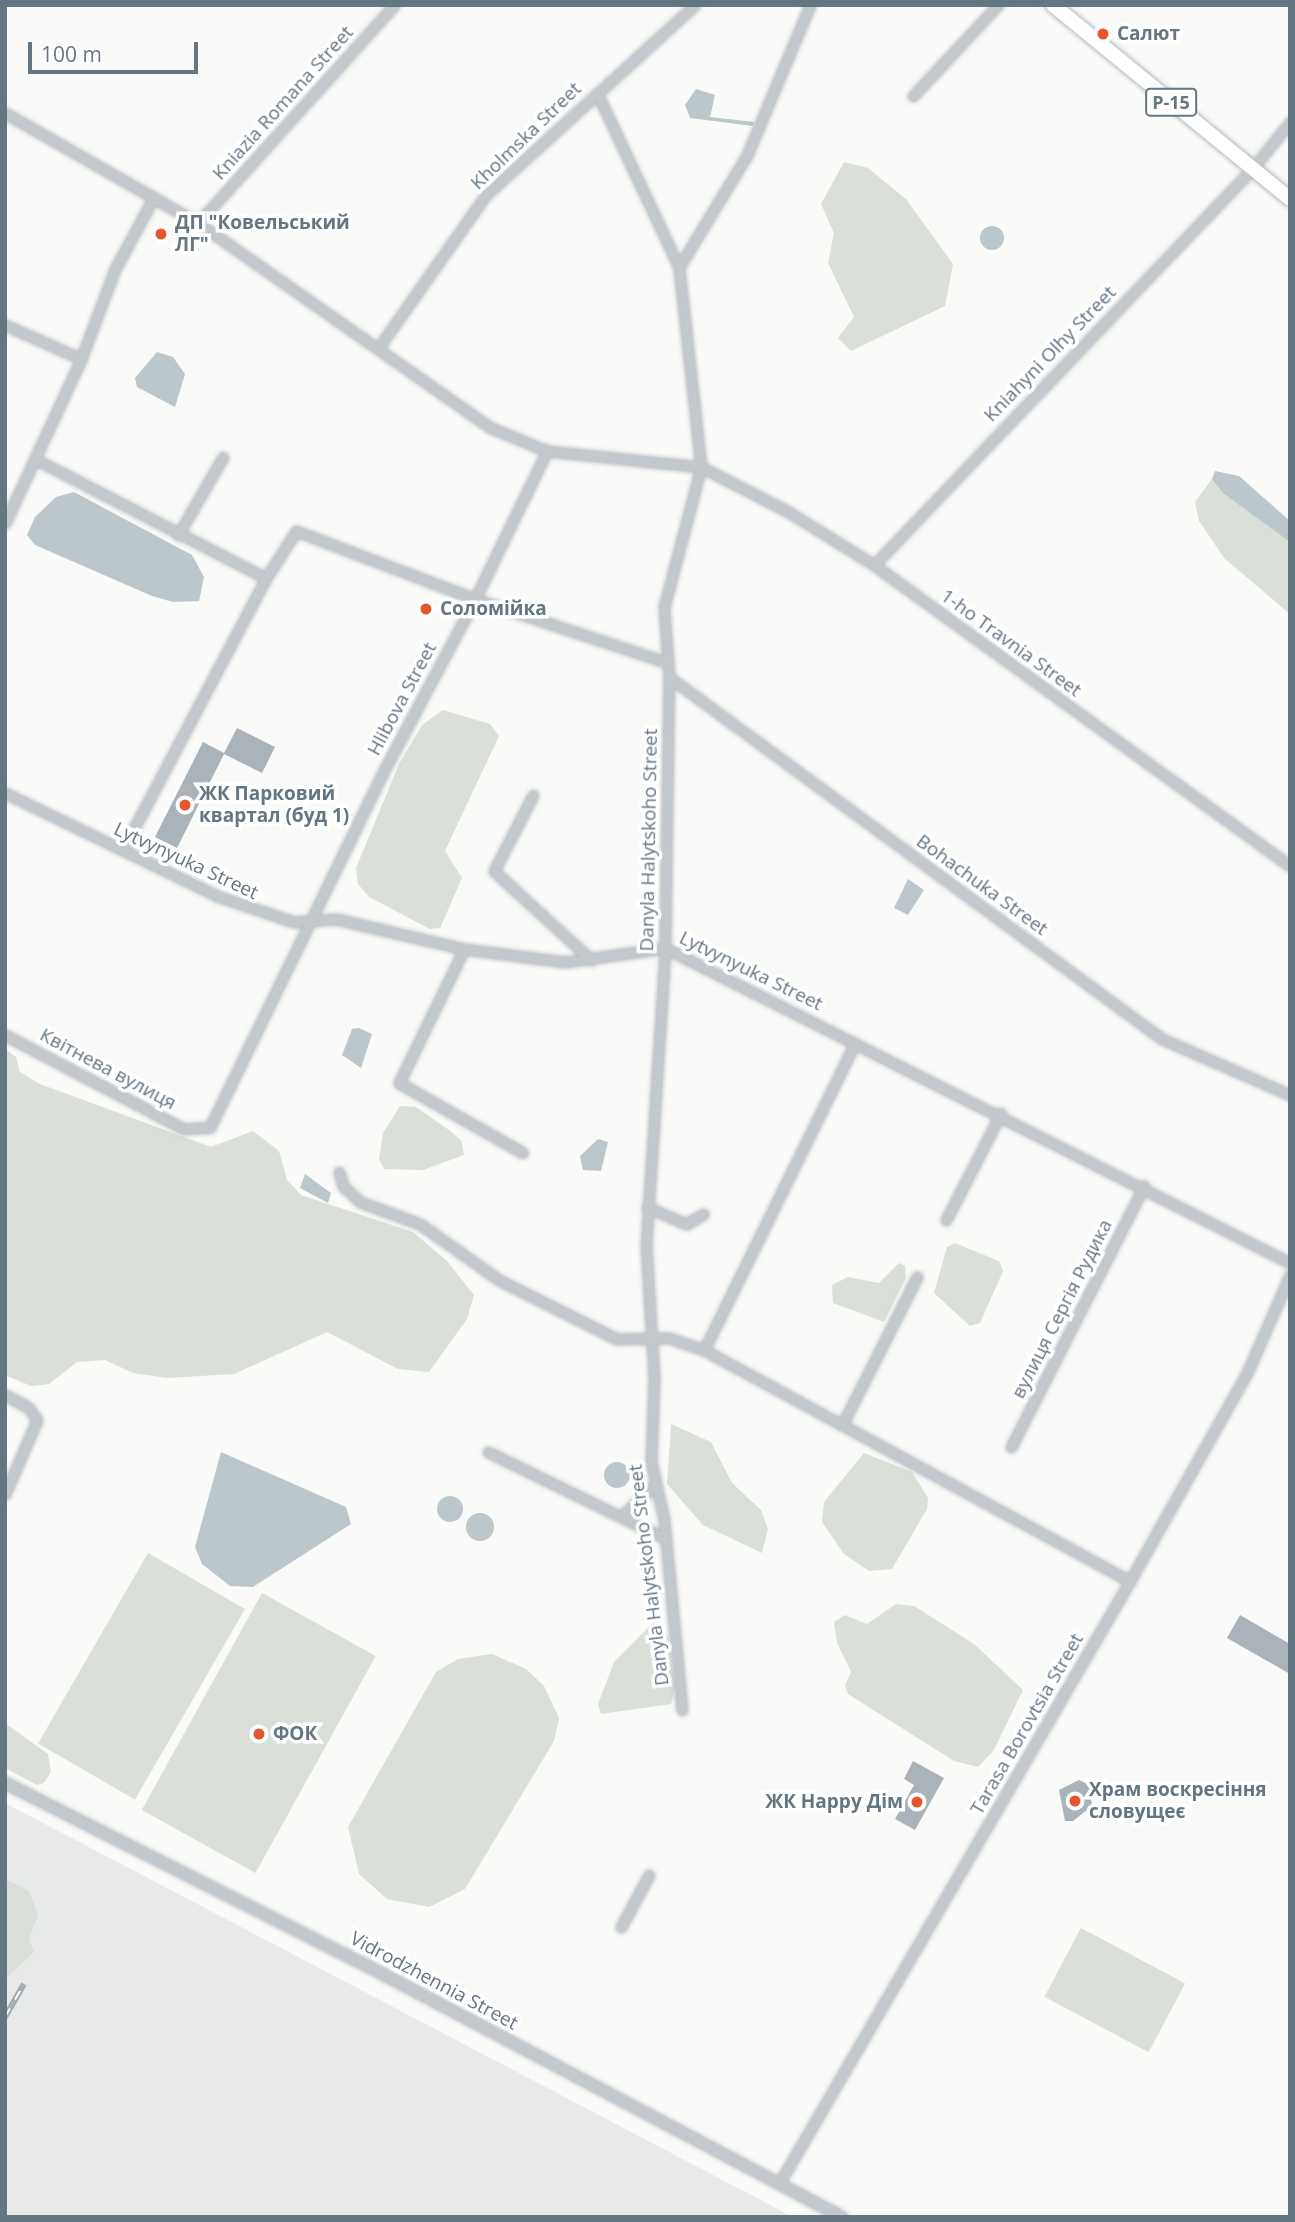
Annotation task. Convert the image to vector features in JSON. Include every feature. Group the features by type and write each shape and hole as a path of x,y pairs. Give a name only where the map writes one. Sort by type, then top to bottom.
{"main road":[{"name":"Р-15","path":"1052,5 1290,199"}],"street":[{"name":"Kniazia Romana Street","path":"198,223 394,5"},
{"name":"Kholmska Street","path":"379,347 486,195 695,5"},
{"path":"679,267 747,155 810,5"},
{"path":"914,96 998,5"},
{"name":"Danyla Halytskoho Street","path":"597,93 679,267 701,467 664,607 669,677 666,948 647,1207 648,1335 654,1378 654,1485 664,1538 682,1710"},
{"path":"5,113 198,223 379,347 489,427 547,451 701,467"},
{"name":"Kniahyni Olhy Street","path":"874,565 1253,168 1290,122"},
{"path":"5,523 81,359 115,269 154,197"},
{"path":"5,326 81,359"},
{"name":"Hlibova Street","path":"196,1132 210,1127 314,922 380,778 475,599 547,451"},
{"path":"178,535 223,457"},
{"path":"35,459 266,578"},
{"name":"1-ho Travnia Street","path":"701,467 787,511 874,565 1290,866"},
{"path":"123,849 266,578 296,531 475,599 666,662"},
{"name":"Bohachuka Street","path":"669,677 1162,1039 1290,1095"},
{"name":"Lytvynyuka Street","path":"5,793 256,913 314,922 336,919 464,949 565,962 666,948 1001,1113 1290,1263"},
{"path":"533,795 494,872 591,960"},
{"path":"464,949 399,1083 523,1153"},
{"name":"Квітнева вулиця","path":"5,1035 196,1132"},
{"path":"704,1350 855,1043"},
{"path":"946,1220 1001,1113"},
{"path":"339,1172 343,1186 359,1202 420,1224 499,1280 617,1339 648,1335 704,1350 844,1423 1130,1581"},
{"name":"вулиця Сергія Рудика","path":"1011,1447 1143,1186"},
{"path":"647,1207 686,1224 703,1214"},
{"name":"Tarasa Borovtsia Street","path":"780,2182 1130,1581 1247,1373 1290,1275"},
{"path":"844,1423 917,1277"},
{"path":"5,1395 28,1407 37,1420 5,1494"},
{"path":"488,1452 664,1538"},
{"path":"622,1516 654,1485"},
{"name":"Vidrodzhennia Street","path":"5,1783 780,2182 842,2217"},
{"path":"621,1927 649,1875"}],"shaded area":[{"path":"696,89 715,95 710,117 754,122 753,126 690,118 685,105"},
{"path":"844,162 868,168 906,199 953,264 945,306 851,351 838,338 854,317 828,263 834,233 821,204"},
{"path":"992,226 1001,229 1004,238 1001,247 992,250 983,247 980,238 983,229"},
{"path":"157,352 173,357 185,374 175,407 137,387 135,378"},
{"path":"1215,471 1239,476 1290,521 1290,542 1223,493 1212,479"},
{"path":"1212,479 1290,542 1290,614 1225,559 1199,521 1195,502"},
{"path":"74,492 192,555 204,577 199,601 173,602 152,596 35,545 27,535 35,517 56,497"},
{"path":"443,710 490,724 499,736 445,851 462,878 440,928 430,929 369,897 358,884 356,868 399,764 422,725"},
{"path":"908,879 924,890 908,915 894,908"},
{"path":"359,1028 372,1034 361,1068 342,1055 352,1029"},
{"path":"5,1049 16,1057 20,1072 40,1084 211,1147 253,1131 279,1151 287,1180 301,1195 413,1232 447,1261 474,1295 467,1319 429,1372 398,1369 327,1332 234,1374 167,1378 133,1373 105,1360 77,1362 49,1384 31,1386 5,1375"},
{"path":"400,1106 416,1107 449,1130 461,1140 464,1155 423,1170 384,1169 379,1159 383,1133"},
{"path":"598,1139 608,1142 601,1171 583,1170 580,1156"},
{"path":"305,1174 331,1193 328,1203 300,1188"},
{"path":"955,1243 999,1261 1003,1271 980,1323 970,1326 934,1293 947,1247"},
{"path":"899,1263 905,1266 906,1278 884,1322 833,1303 832,1285 848,1277 879,1283"},
{"path":"671,1424 711,1442 732,1483 761,1510 768,1529 762,1553 703,1525 667,1484"},
{"path":"221,1452 346,1507 351,1524 253,1587 230,1586 202,1564 195,1547"},
{"path":"864,1453 912,1472 928,1498 927,1509 892,1569 869,1571 844,1554 822,1522 824,1502"},
{"path":"617,1462 626,1466 630,1475 626,1484 617,1488 608,1484 604,1475 608,1466"},
{"path":"450,1496 459,1500 463,1509 459,1518 450,1522 441,1518 437,1509 441,1500"},
{"path":"480,1513 490,1517 494,1527 490,1537 480,1541 470,1537 466,1527 470,1517"},
{"path":"148,1553 245,1609 135,1800 38,1744"},
{"name":"ФОК","path":"262,1593 376,1656 255,1873 142,1810"},
{"path":"896,1604 914,1606 974,1644 1023,1690 994,1750 978,1767 954,1761 848,1694 845,1685 851,1672 837,1643 834,1622 845,1615 867,1624"},
{"path":"653,1623 668,1636 675,1689 671,1704 601,1714 598,1704 614,1662"},
{"path":"492,1654 526,1669 544,1686 559,1718 554,1741 465,1889 429,1907 387,1899 359,1874 348,1827 436,1672 458,1659"},
{"path":"5,1723 48,1754 51,1772 44,1783 37,1785 5,1768"},
{"path":"5,1803 793,2217 5,2217"},
{"path":"5,1879 29,1891 38,1915 29,1939 34,1952 5,1979"},
{"path":"1081,1928 1185,1983 1149,2052 1044,1997"}],"building":[{"name":"ЖК Парковий квартал (буд 1)","path":"237,728 275,747 262,773 224,754 177,848 155,837 203,742 224,753"},
{"path":"1240,1615 1290,1644 1290,1674 1227,1638"},
{"name":"ЖК Happy Дім","path":"913,1761 944,1778 915,1830 895,1819 914,1785 904,1779"},
{"name":"Храм воскресіння словущеє","path":"1079,1780 1090,1785 1092,1806 1073,1821 1065,1821 1059,1790"}],"railway":[{"path":"5,2017 24,1984"}],"place":[{"name":"Салют","path":"1103,34"},
{"name":"ДП \"Ковельський ЛГ\"","path":"161,234"},
{"name":"Соломійка","path":"426,609"},
{"name":"ЖК Парковий квартал (буд 1)","path":"185,805"},
{"name":"ФОК","path":"259,1734"},
{"name":"Храм воскресіння словущеє","path":"1075,1801"},
{"name":"ЖК Happy Дім","path":"917,1802"}]}
